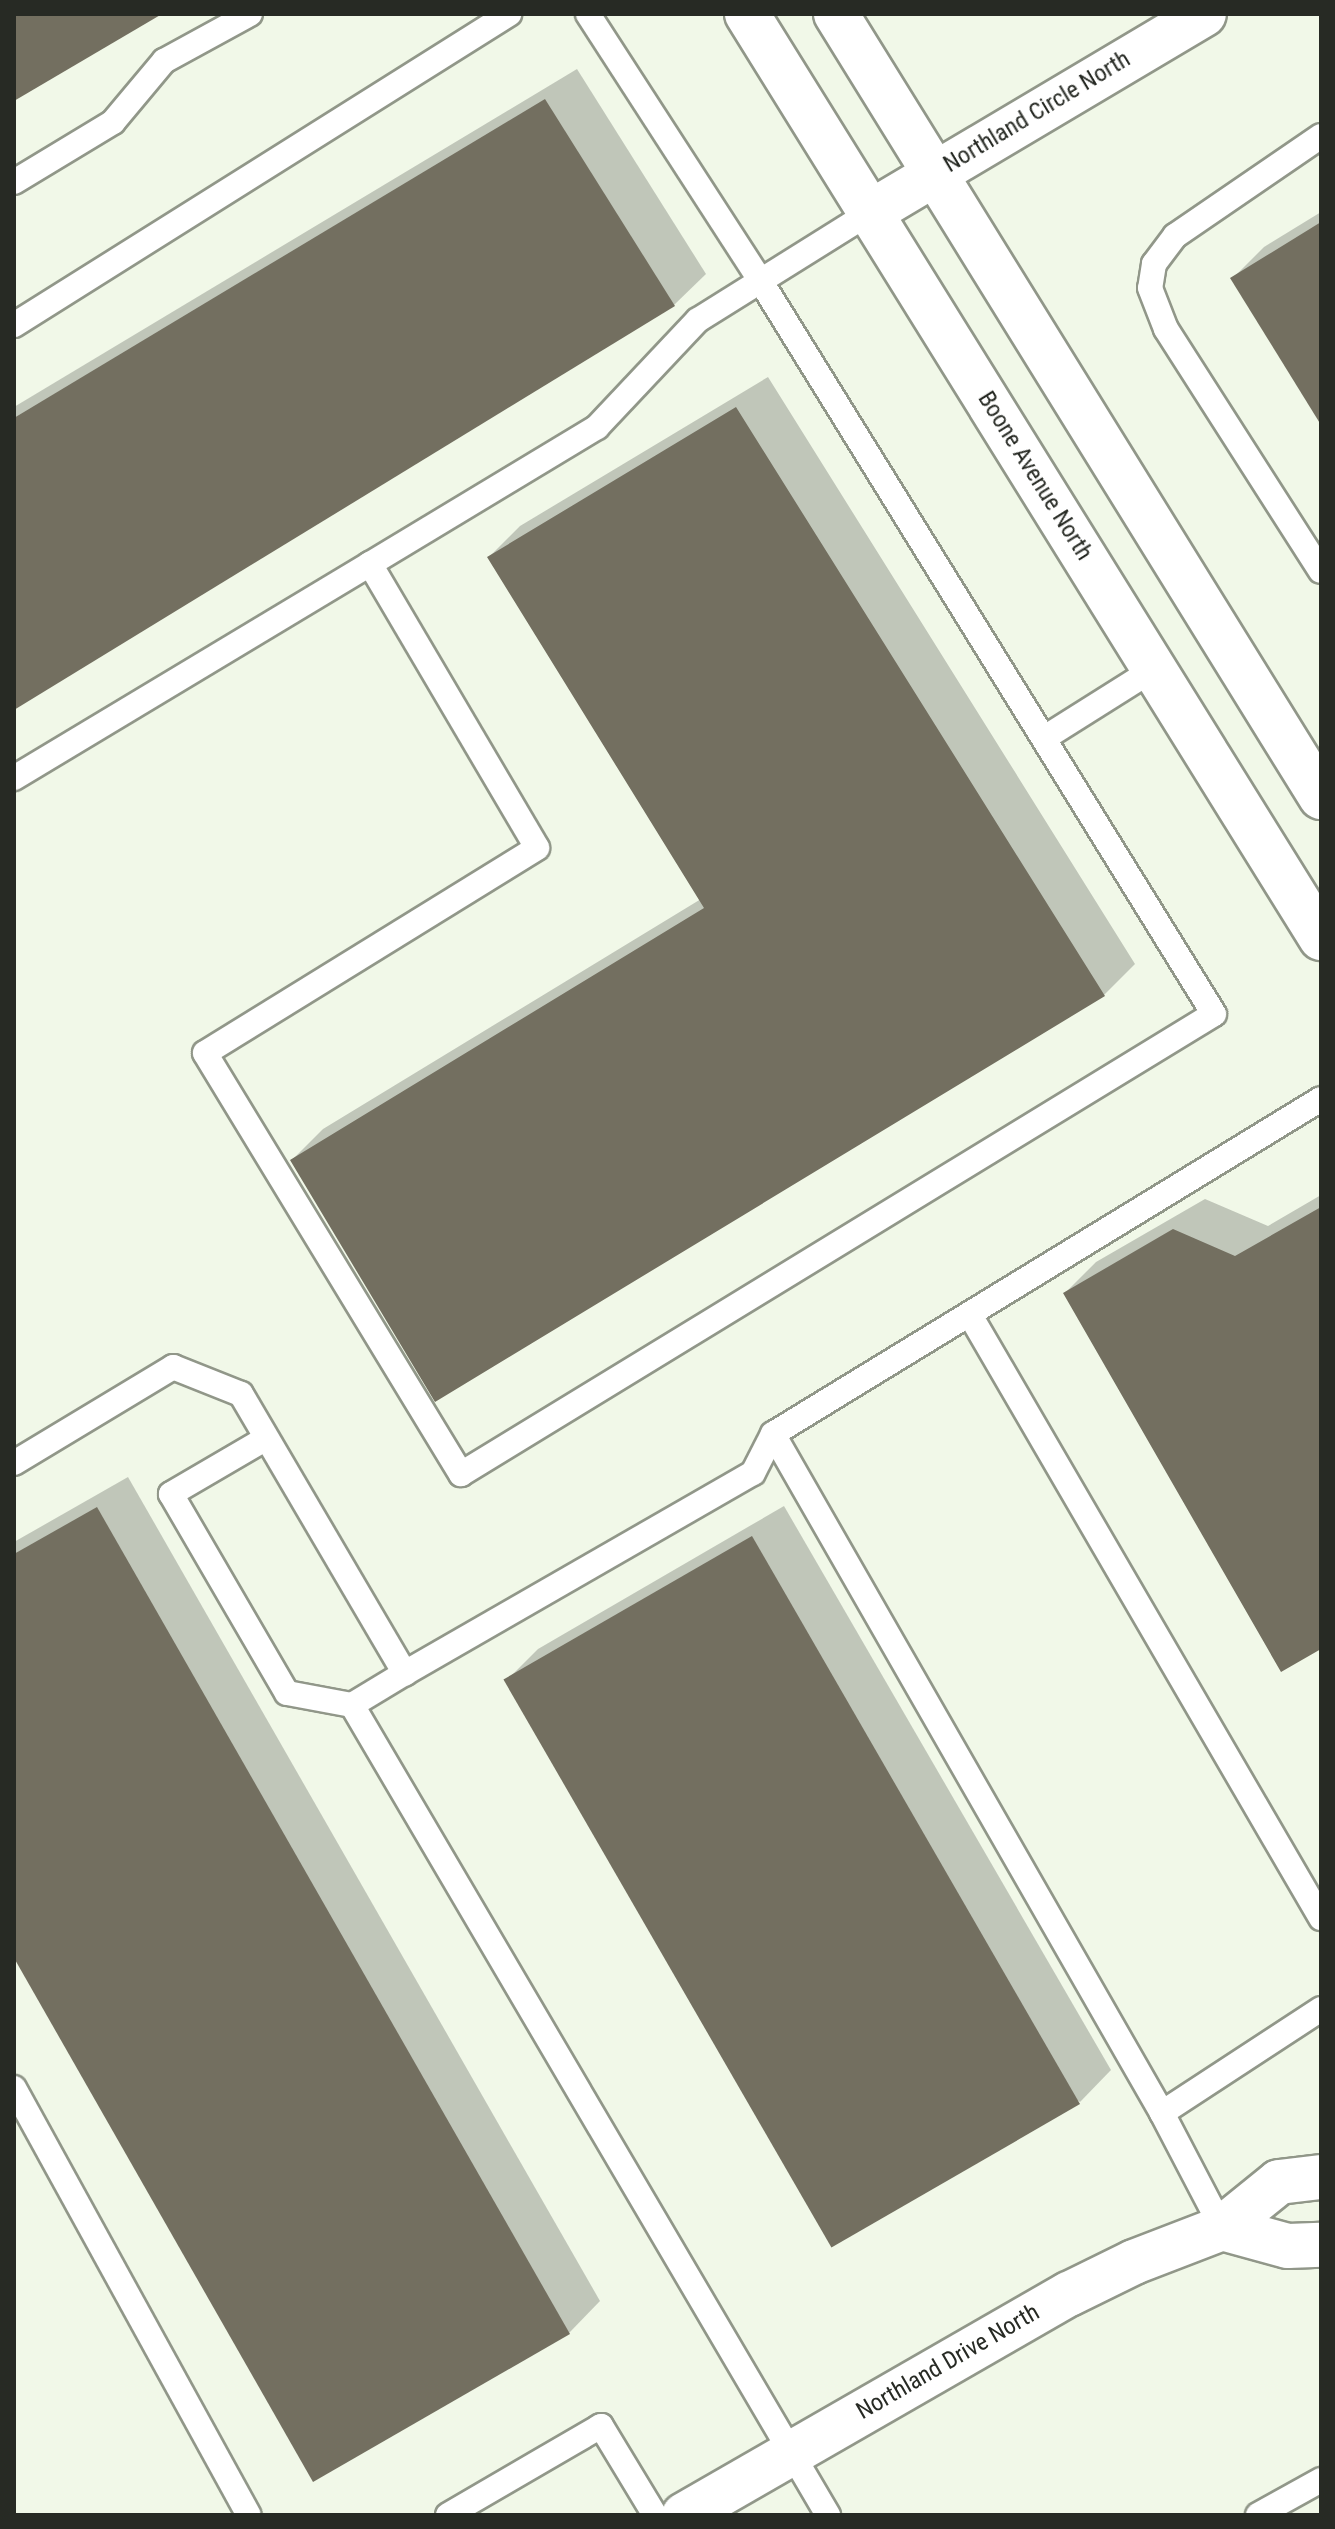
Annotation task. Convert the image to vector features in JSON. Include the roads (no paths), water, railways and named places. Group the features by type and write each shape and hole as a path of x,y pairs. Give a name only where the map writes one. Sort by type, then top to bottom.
{"street":[{"name":"Boone Avenue North","path":"747,14 1321,938"},
{"path":"836,14 1321,797"},
{"name":"Northland Circle North","path":"871,212 1204,14"},
{"name":"Northland Drive North","path":"684,2515 1069,2294 1134,2262 1222,2228 1279,2182 1321,2177"},
{"path":"1222,2228 1288,2246 1321,2245"}],"lane":[{"path":"14,182 113,122 164,61 250,14"},
{"path":"14,325 509,14"},
{"path":"370,564 537,848 205,1053 461,1474 1214,1014 1046,737 760,280 588,14"},
{"path":"1321,136 1175,236 1154,264 1150,288 1166,329 1321,571"},
{"path":"14,778 597,427 698,320 871,212"},
{"path":"1046,737 1154,669"},
{"path":"265,1439 171,1494 287,1693 352,1705 753,1473 773,1434 1321,1099"},
{"path":"970,1315 1321,1918"},
{"path":"14,1463 173,1367 241,1394 405,1673"},
{"path":"773,1434 1162,2113 1222,2228"},
{"path":"352,1705 828,2515"},
{"path":"1162,2113 1321,2009"},
{"path":"14,2088 249,2515"},
{"path":"448,2515 601,2426 655,2515"},
{"path":"1258,2515 1321,2480"}]}
